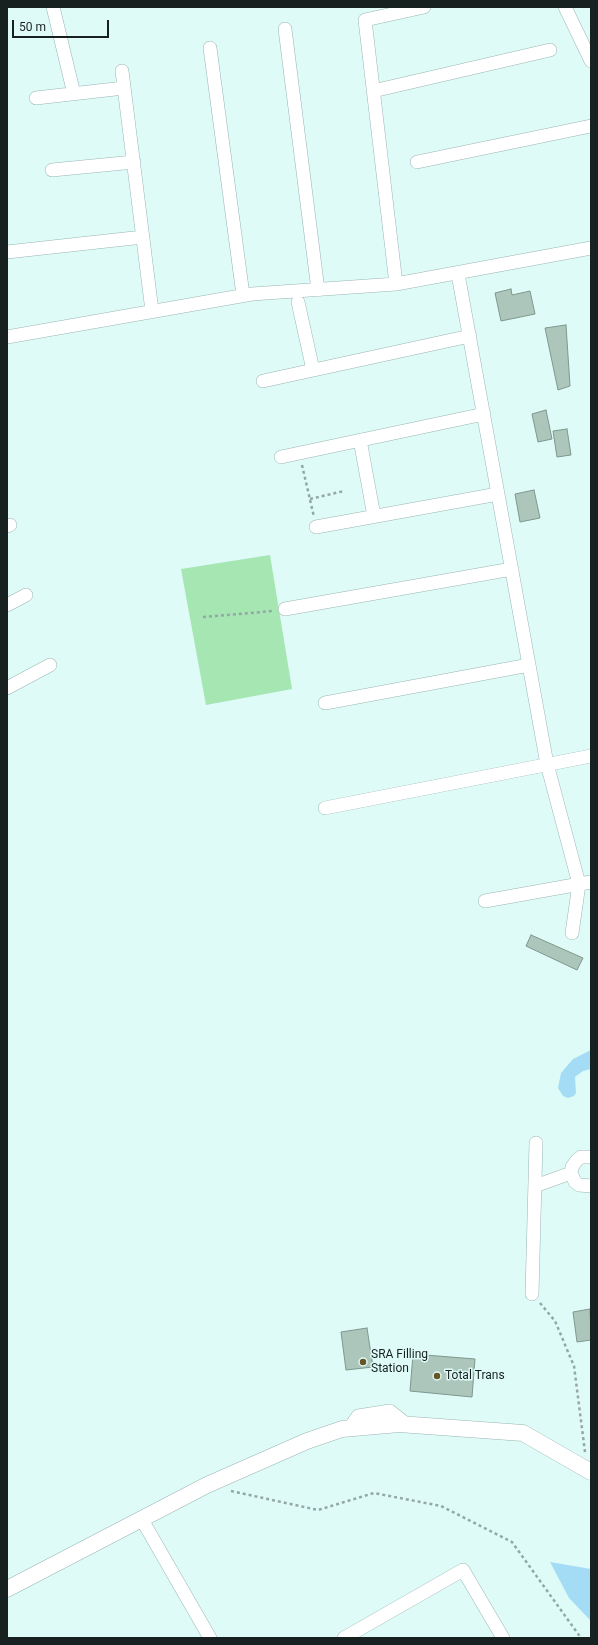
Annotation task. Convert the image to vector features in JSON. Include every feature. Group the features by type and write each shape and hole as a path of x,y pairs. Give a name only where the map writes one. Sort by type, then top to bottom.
{"main road":[{"path":"7,1589 207,1485 307,1441 348,1428 406,1424 523,1433 589,1471"}],"street":[{"path":"52,7 74,94"},
{"path":"396,284 365,20 424,7"},
{"path":"565,7 591,61"},
{"path":"285,29 318,290"},
{"path":"210,48 243,295"},
{"path":"373,91 550,50"},
{"path":"122,71 152,311"},
{"path":"36,98 124,88"},
{"path":"417,162 591,126"},
{"path":"52,170 134,162"},
{"path":"7,252 143,237"},
{"path":"7,337 243,295 396,284 458,274 591,248"},
{"path":"458,274 547,764 585,883 572,933"},
{"path":"298,302 313,370"},
{"path":"263,381 470,336"},
{"path":"281,457 484,414"},
{"path":"360,440 374,516"},
{"path":"316,527 498,494"},
{"path":"285,609 512,569"},
{"path":"7,605 26,595"},
{"path":"7,688 50,665"},
{"path":"325,703 529,665"},
{"path":"325,808 591,756"},
{"path":"486,901 585,883"},
{"path":"532,1294 536,1143"},
{"path":"591,1157 586,1156 577,1160 572,1167 571,1174 579,1185 591,1186"},
{"path":"535,1186 571,1174"},
{"path":"142,1518 210,1638"},
{"path":"344,1638 463,1570 497,1636"}],"path":[{"path":"299,453 316,527"},
{"path":"310,499 344,491"},
{"path":"203,617 285,609"},
{"path":"532,1294 555,1321 574,1366 589,1471"},
{"path":"228,1490 318,1510 374,1493 441,1506 512,1542 581,1638"}],"green space":[{"path":"270,555 292,689 206,705 181,569"}],"water":[{"path":"591,1050 591,1069 583,1071 575,1077 576,1093 574,1096 568,1098 563,1096 558,1088 561,1073 573,1059"},
{"path":"550,1562 591,1569 591,1621 569,1598"}],"building":[{"path":"511,289 512,295 530,291 535,314 501,321 495,293"},
{"path":"566,325 570,386 558,390 545,328"},
{"path":"546,410 552,439 538,442 532,414"},
{"path":"567,429 571,455 557,457 553,431"},
{"path":"534,490 540,518 520,522 515,494"},
{"path":"531,935 583,958 577,970 526,946"},
{"path":"590,1309 591,1340 577,1342 573,1312"},
{"path":"367,1328 373,1367 346,1370 341,1332"},
{"path":"413,1354 475,1359 472,1397 410,1391"}],"place":[{"name":"SRA Filling Station","path":"363,1362"},
{"name":"Total Trans","path":"437,1376"}]}
